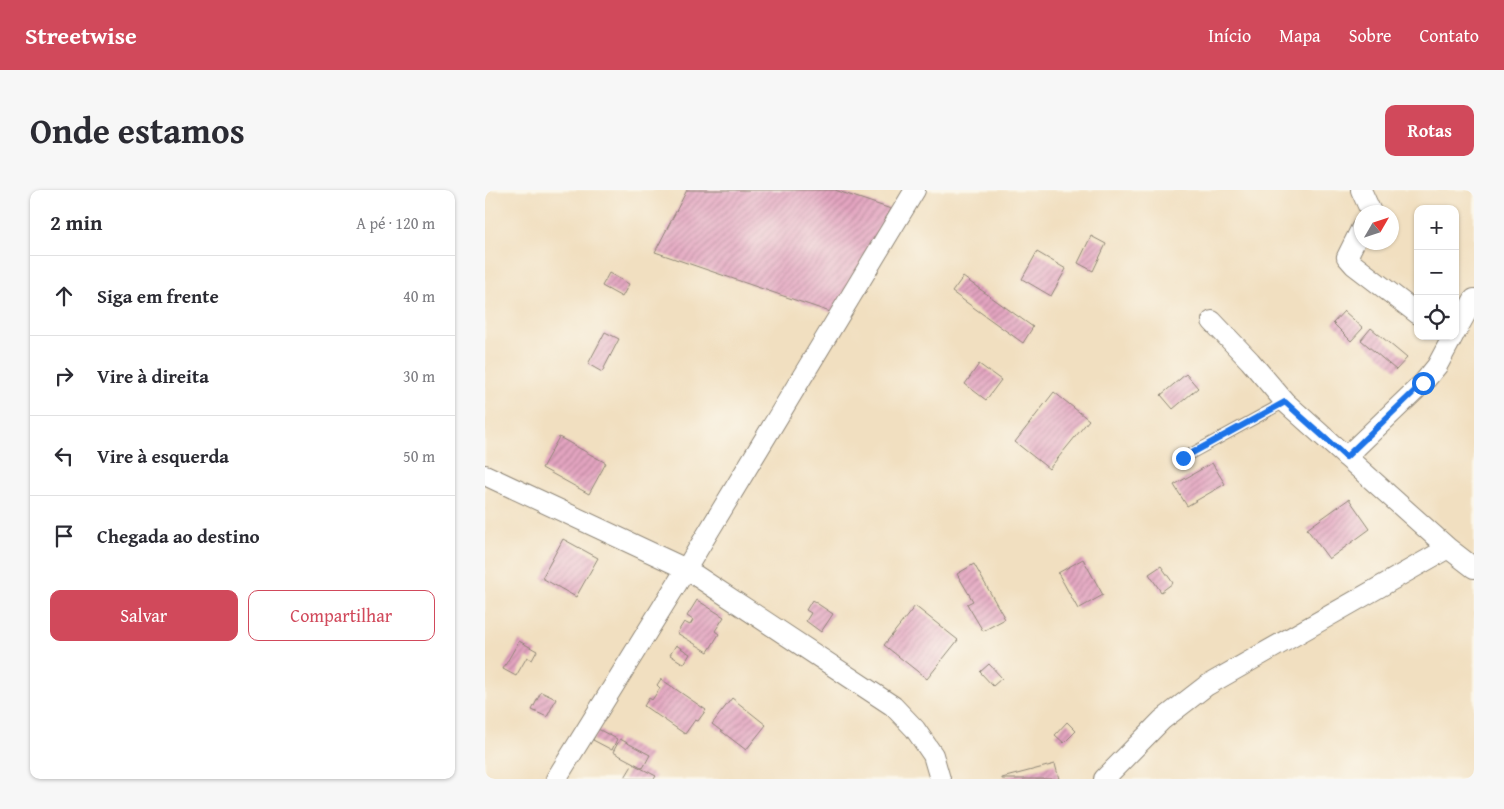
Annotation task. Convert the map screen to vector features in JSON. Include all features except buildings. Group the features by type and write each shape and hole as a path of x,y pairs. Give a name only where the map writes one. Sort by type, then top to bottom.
{"street":[{"path":"556,779 686,569 915,190"},
{"path":"1361,190 1368,205"},
{"path":"1354,243 1347,257 1354,265 1414,311"},
{"path":"1459,324 1474,299"},
{"path":"1212,321 1285,402 1448,548 1474,568"},
{"path":"1346,457 1423,383 1437,366 1450,340"},
{"path":"485,475 686,569 893,706 915,728 933,755 939,779"},
{"path":"1104,779 1162,720 1206,686 1448,548"}],"lane":[{"path":"1183,458 1285,402"}],"route":[{"path":"1183,458 1285,402 1346,457 1423,383"}]}
